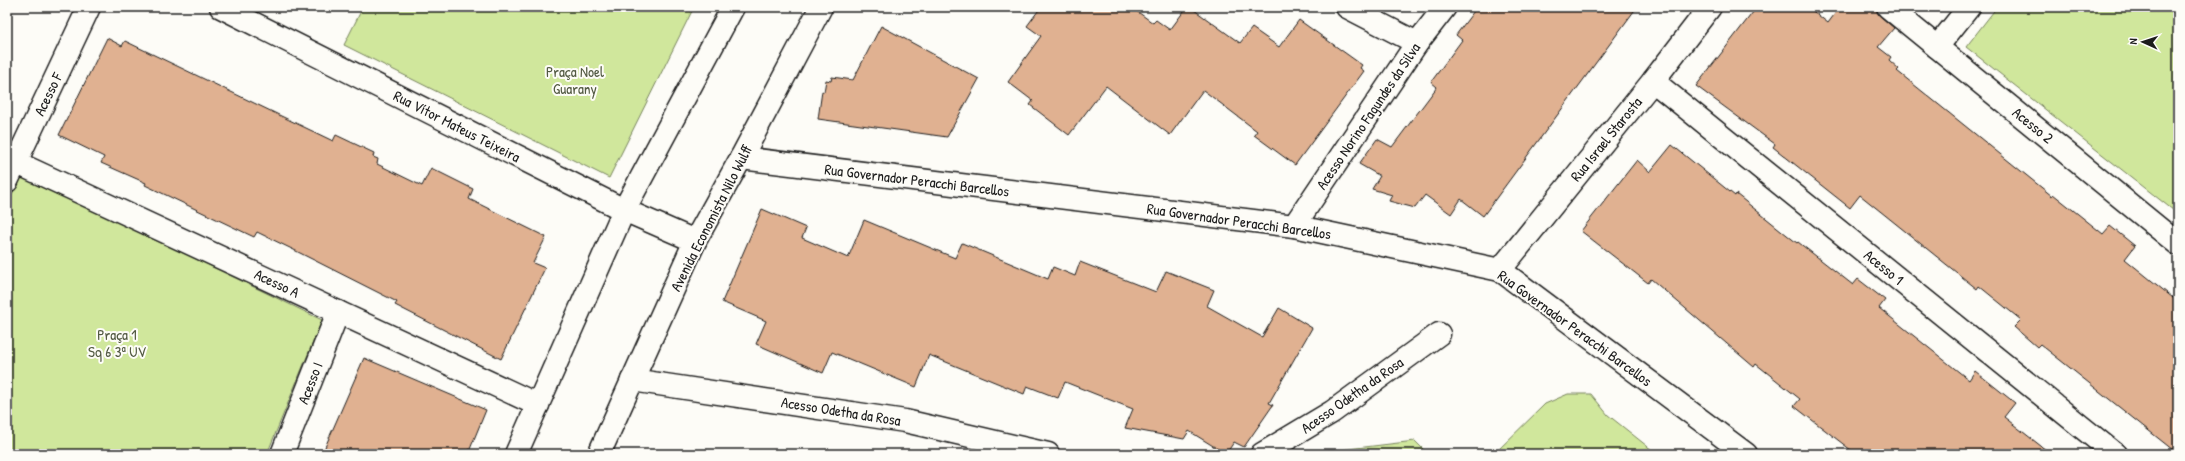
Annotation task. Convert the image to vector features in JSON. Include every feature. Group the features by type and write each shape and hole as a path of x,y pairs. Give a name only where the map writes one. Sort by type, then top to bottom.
{"street":[{"name":"Acesso F","path":"11,171 90,7"},
{"name":"Rua Vítor Mateus Teixeira","path":"221,7 624,210 695,240"},
{"path":"516,454 624,210 732,7"},
{"name":"Avenida Economista Nilo Wulff","path":"598,454 695,240 741,158 821,7"},
{"path":"1347,7 1417,43"},
{"name":"Acesso Norino Fagundes da Silva","path":"1294,226 1417,43 1445,7"},
{"name":"Rua Israel Starosta","path":"1500,270 1653,81 1710,7"},
{"name":"Acesso 2","path":"1888,7 2178,244"},
{"path":"1937,47 1968,7"},
{"name":"Acesso 1","path":"1653,81 2115,454"},
{"name":"Rua Governador Peracchi Barcellos","path":"741,158 1294,226 1500,270 1746,454"},
{"name":"Acesso A","path":"11,171 338,312 538,405"},
{"name":"Acesso I","path":"282,454 338,312"},
{"name":"Acesso Odetha da Rosa","path":"1262,454 1332,412 1439,334"},
{"name":"Acesso Odetha da Rosa","path":"632,380 905,421 1048,454"}],"green space":[{"name":"Praça Noel Guarany","path":"363,7 689,7 693,9 609,178 344,45"},
{"path":"1997,7 2178,7 2178,214 1966,47"},
{"name":"Praça 1 Sq 6 3ª UV","path":"21,174 322,320 267,454 7,454 7,206"},
{"path":"1568,394 1591,394 1608,415 1657,454 1494,454 1545,404"},
{"path":"1415,441 1428,454 1306,454"}],"building":[{"path":"1041,7 1131,7 1153,23 1156,20 1170,30 1187,7 1190,7 1240,43 1252,28 1279,47 1299,20 1362,65 1360,68 1364,71 1295,165 1254,135 1257,131 1203,90 1170,135 1106,86 1069,135 1030,105 1033,101 1008,82 1041,36 1027,26"},
{"path":"1477,7 1637,7 1483,216 1461,199 1451,214 1425,195 1415,208 1389,201 1392,195 1372,189 1380,176 1359,164 1377,139 1392,147 1437,87 1431,82 1462,40 1456,35"},
{"path":"1757,7 1808,7 1828,23 1840,7 1876,7 1880,16 1894,28 1878,47 1891,57 1889,60 1899,69 1897,71 2052,196 2053,194 2103,234 2110,226 2135,246 2125,259 2178,302 2178,454 2040,344 2037,347 2014,327 2021,320 1979,286 1977,289 1860,195 1850,208 1773,147 1775,144 1696,86"},
{"path":"881,26 979,79 947,137 818,119 822,91 824,92 826,80 831,81 832,77 853,80"},
{"path":"107,38 122,46 125,41 333,141 336,135 374,153 373,157 378,159 377,164 422,186 431,168 473,189 469,199 546,237 533,263 545,268 501,359 395,305 397,302 294,250 257,232 254,237 145,185 146,183 101,163 104,157 59,135"},
{"path":"1672,145 1735,196 1736,194 1797,243 1798,242 1853,285 1858,279 1885,300 1879,308 1969,380 1975,371 2015,403 2004,417 2051,454 1856,454 1794,406 1800,399 1756,364 1754,367 1651,279 1648,283 1581,231 1637,160 1650,172"},
{"path":"762,209 806,228 802,238 848,258 864,220 955,258 962,243 1048,279 1053,267 1075,276 1080,262 1156,292 1166,271 1214,290 1207,306 1262,337 1279,308 1312,328 1269,403 1273,405 1244,447 1234,442 1226,454 1189,431 1184,439 1125,428 1133,409 1065,382 1058,398 1027,386 1024,394 929,355 916,387 832,352 823,373 756,344 766,321 722,302"},
{"path":"364,358 486,410 468,454 322,454"}]}
